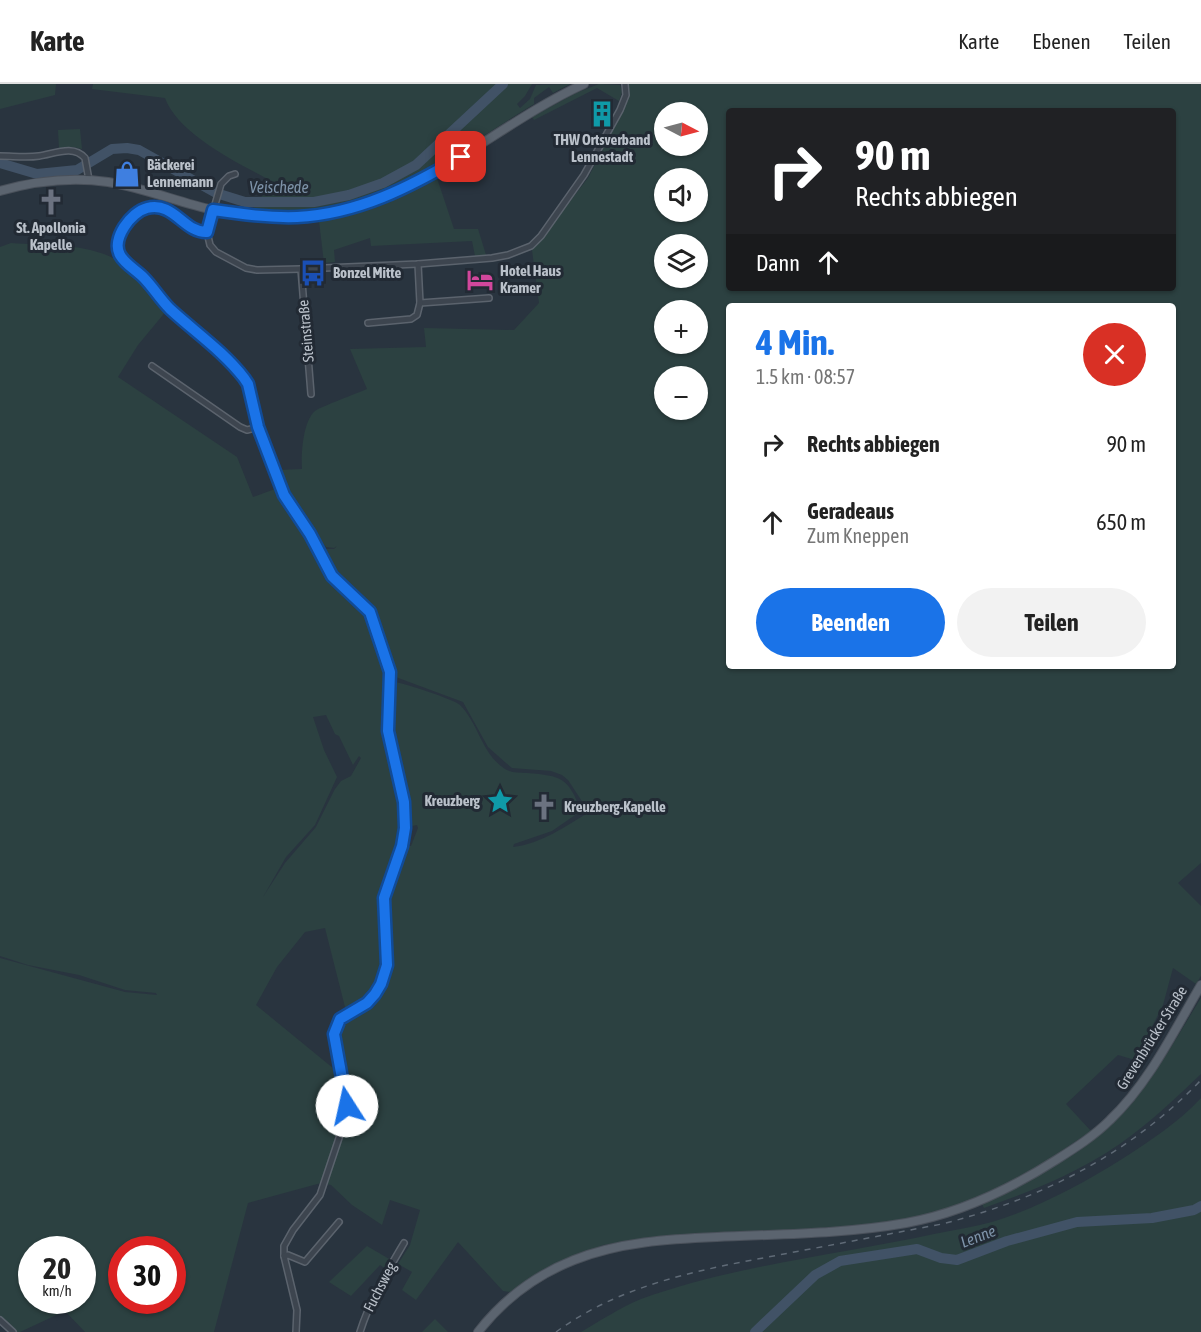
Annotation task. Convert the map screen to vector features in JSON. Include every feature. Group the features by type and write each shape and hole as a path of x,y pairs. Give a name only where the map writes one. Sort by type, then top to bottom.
{"main road":[{"path":"0,191 53,181 88,180 125,186 213,210 249,216 295,217 335,212 365,205 419,182 559,96 584,84"},
{"name":"Grevenbrücker Straße","path":"478,1332 510,1298 536,1279 574,1260 598,1252 665,1240 887,1226 923,1220 975,1203 1035,1173 1081,1143 1110,1120 1146,1077 1201,985"}],"street":[{"path":"235,174 225,179 217,194 207,232 210,245 216,252 235,264 256,270 301,269 418,264 508,255 531,246 541,236 584,176 620,110 626,95 625,84"},
{"path":"0,156 38,156 71,151 81,154 86,161 88,180"},
{"path":"207,232 200,233 192,230 175,213 166,209 147,208 133,216 124,227 119,239 118,250 121,257 143,277 169,308 210,342 244,378 248,384 258,427 284,495 310,534 332,576 364,604 373,617 389,666 388,731 392,757 402,790 405,815 402,846 384,898 387,960 385,974 371,1000 340,1019 334,1030 347,1112 321,1191 284,1246 284,1256 297,1310 296,1332"},
{"path":"368,323 411,319 417,315 420,303 418,264"},
{"name":"Steinstraße","path":"301,269 311,394"},
{"path":"420,303 489,298"},
{"path":"152,366 240,427 247,430 258,427"},
{"path":"284,1256 305,1262 339,1222"},
{"name":"Fuchsweg","path":"360,1332 379,1285 404,1243"},
{"path":"0,1320 13,1332"}],"green space":[{"path":"0,84 56,84 55,95 0,109"},
{"path":"93,84 532,84 517,104 520,108 530,99 536,85 570,84 553,93 549,87 534,98 534,104 435,166 401,184 366,200 330,210 292,214 252,211 272,181 227,157 196,136 172,111 165,98 92,89"},
{"path":"599,84 620,85 622,92 619,101 597,88 534,120 532,117 576,93"},
{"path":"628,84 1201,84 1201,863 1178,883 1201,906 1201,976 1196,984 1173,968 1163,1005 1135,1060 1118,1055 1066,1104 1091,1131 1032,1171 975,1199 925,1217 856,1226 649,1238 603,1245 540,1272 511,1292 503,1291 458,1242 416,1300 402,1290 412,1272 398,1264 410,1245 420,1210 390,1200 382,1225 352,1205 331,1185 326,1184 349,1112 335,1034 342,1020 374,1000 387,974 389,959 384,958 381,980 373,996 346,1011 325,928 305,932 277,967 256,1005 339,1073 345,1109 321,1183 248,1203 214,1332 85,1332 68,1314 96,1314 96,1236 18,1236 18,1314 59,1314 20,1332 15,1332 0,1318 0,958 125,992 157,995 156,993 125,990 79,975 28,965 0,956 0,247 11,243 88,249 116,260 140,278 167,310 138,345 118,377 237,457 253,497 283,486 278,470 302,469 305,430 315,411 367,389 350,349 426,347 424,328 514,330 539,303 532,250 588,178 629,98","holes":["303,521 326,547 337,546 334,549 326,549 318,544 332,573 369,607 384,643 393,676 463,702 488,747 506,763 512,768 551,771 562,775 568,780 589,812 543,838 513,847 514,844 552,831 581,811 572,791 556,777 505,769 485,747 472,721 460,705 395,682 392,686 391,739 406,798 409,824 417,825 418,828 411,846 405,845 384,898 382,920 381,897 399,846 403,827 400,787 386,738 386,668 367,611 335,582 324,568","326,715 353,765 359,756 361,758 351,776 341,781 335,789 316,827 285,863 263,897 286,857 315,825 337,777 324,750 313,717"]},
{"path":"80,129 82,149 59,148 58,130"},
{"path":"437,178 454,229 478,229 486,255 475,256 472,241 371,246 370,238 334,250 335,262 324,263 319,221 352,215 390,202"},
{"path":"1201,998 1201,1074 1141,1128 1098,1158 1042,1186 984,1208 982,1204 1019,1186 1076,1152 1124,1112 1145,1087"},
{"path":"1201,1098 1201,1332 581,1332 641,1299 713,1277 970,1227 1026,1210 1059,1195 1122,1159 1174,1123"},
{"path":"367,1246 391,1260 386,1269 380,1265 351,1296 329,1282"},
{"path":"435,1319 448,1332 422,1332"}],"waterway":[{"name":"Veischede","path":"0,163 37,174 77,170 112,149 127,148 139,150 216,193 245,202 314,202 349,195 383,183 416,165 503,84"},
{"name":"Lenne","path":"755,1332 815,1275 840,1261 917,1249 941,1258 957,1260 1007,1241 1077,1222 1152,1218 1194,1210 1201,1206"}],"railway":[{"path":"556,1332 609,1301 665,1280 694,1272 942,1224 1014,1201 1049,1187 1114,1151 1174,1106 1201,1080"}],"place":[{"name":"THW Ortsverband Lennestadt","path":"602,114"},
{"name":"Bäckerei Lennemann","path":"127,174"},
{"name":"St. Apollonia Kapelle","path":"51,202"},
{"name":"Bonzel Mitte","path":"313,273"},
{"name":"Hotel Haus Kramer","path":"480,280"},
{"name":"Kreuzberg","path":"500,801"},
{"name":"Kreuzberg-Kapelle","path":"544,807"}],"route":[{"path":"347,1106 334,1030 340,1019 371,1000 385,974 387,960 383,904 402,846 405,828 402,790 392,757 388,731 389,666 370,612 328,571 310,534 284,495 258,427 248,384 240,372 210,342 169,308 143,277 121,257 118,250 119,239 124,227 133,216 147,208 155,207 175,213 192,230 200,233 207,232 213,210 249,216 295,217 335,212 365,205 419,182 461,157"}]}
